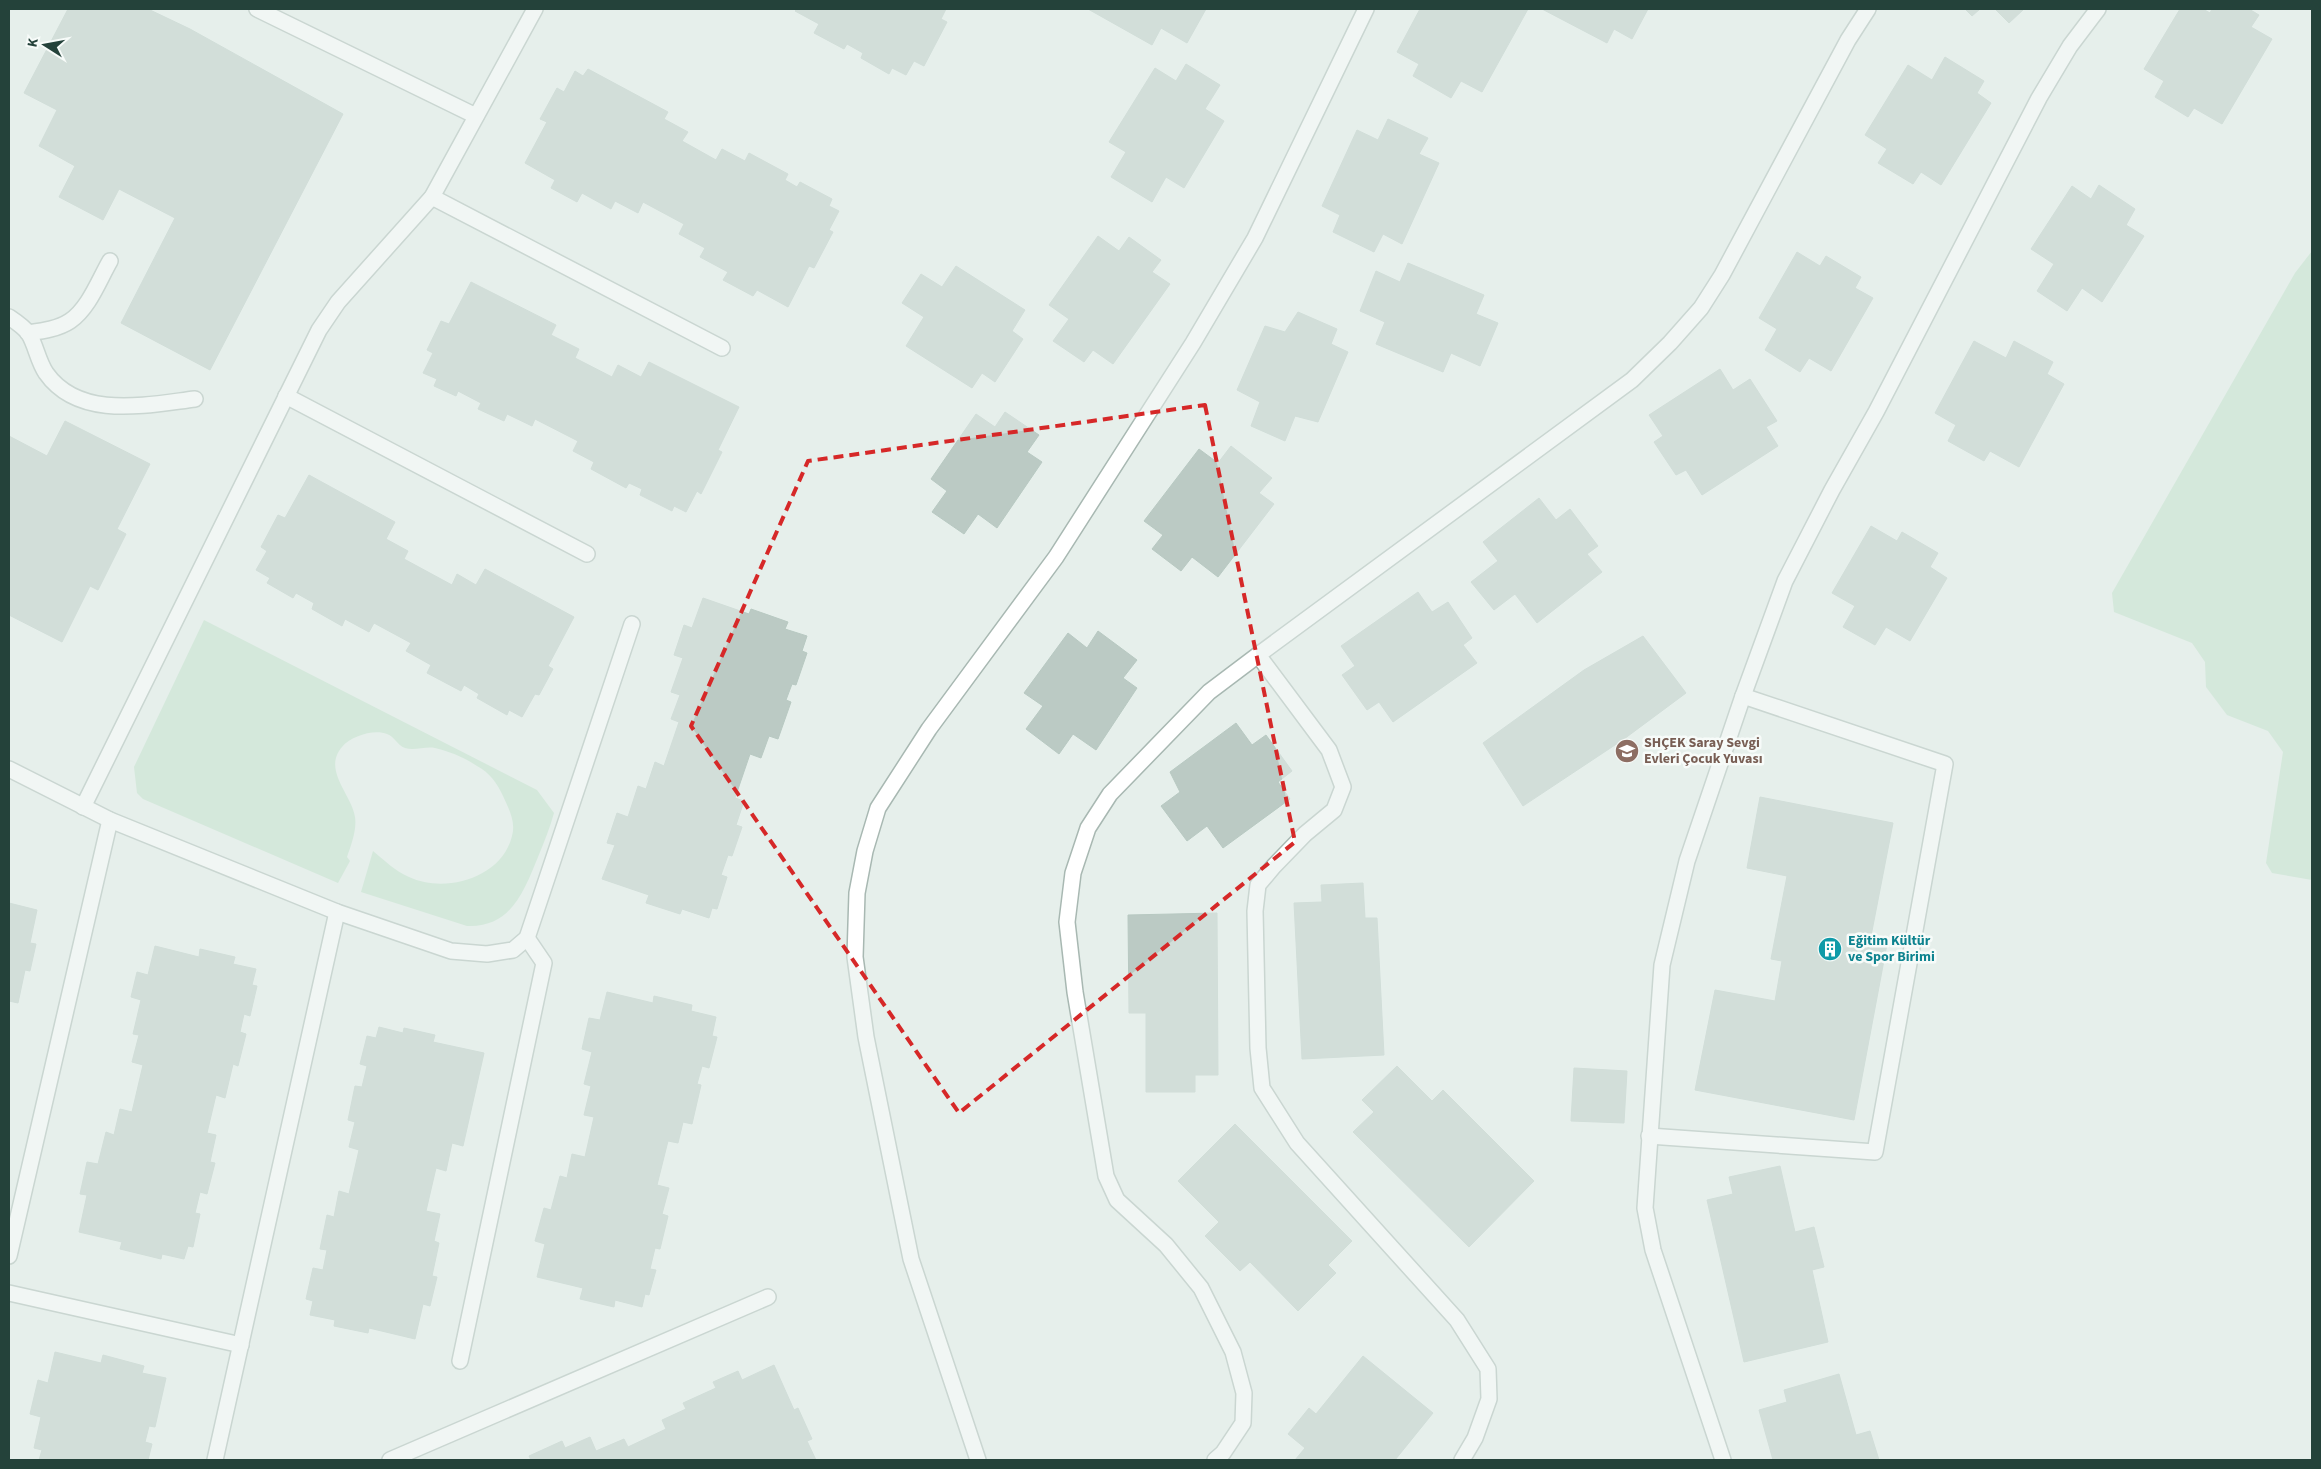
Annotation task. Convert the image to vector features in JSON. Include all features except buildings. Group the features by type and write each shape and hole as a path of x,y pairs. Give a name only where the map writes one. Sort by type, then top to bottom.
{"lane":[{"path":"257,9 476,116"},
{"path":"83,807 319,330 338,302 432,197 535,9"},
{"path":"978,1460 911,1259 866,1037 855,957 857,893 865,851 878,808 883,800 929,729 1056,557 1193,343 1255,238 1366,9"},
{"path":"1215,1460 1223,1453 1243,1423 1244,1393 1233,1352 1201,1288 1166,1245 1117,1200 1106,1176 1075,992 1067,922 1073,873 1088,828 1110,794 1209,692 1625,386 1670,342 1701,308 1722,275 1848,40 1868,9"},
{"path":"1723,1460 1653,1250 1645,1208 1662,965 1687,861 1743,696 1785,581 1832,490 1876,412 2039,98 2070,46 2098,9"},
{"path":"432,197 722,348"},
{"path":"28,333 52,329 70,320 88,300 110,261"},
{"path":"9,317 28,333 46,372 63,391 89,403 120,406 195,399"},
{"path":"286,396 587,554"},
{"path":"9,770 110,820 338,912 451,950 487,954 513,950 527,938 632,624"},
{"path":"1258,655 1329,750 1343,786 1334,810 1305,834 1258,885 1255,921 1258,1048 1262,1088 1297,1143 1457,1320 1488,1369 1489,1399 1475,1438 1462,1460"},
{"path":"1649,1136 1875,1152 1945,764 1743,696"},
{"path":"9,1256 110,820"},
{"path":"215,1460 338,912"},
{"path":"460,1361 544,963 527,938"},
{"path":"9,1293 241,1345"},
{"path":"390,1460 768,1297"}],"highlighted area":[{"path":"1205,405 1295,842 959,1113 691,726 808,461"}],"green space":[{"path":"2312,251 2312,880 2272,873 2266,863 2283,752 2268,731 2227,715 2206,687 2205,662 2192,643 2114,612 2112,593 2295,273"},
{"path":"204,620 537,790 554,813 533,870 514,905 495,921 482,925 467,926 361,892 373,851 404,875 423,882 439,884 455,883 485,872 497,863 506,851 512,836 513,826 511,816 496,783 486,772 472,763 440,749 405,748 387,734 376,732 363,734 342,747 335,765 340,782 353,809 355,827 347,857 350,861 338,883 143,799 137,793 134,767"}],"place":[{"name":"SHÇEK Saray Sevgi Evleri Çocuk Yuvası","path":"1627,751"},
{"name":"Eğitim Kültür ve Spor Birimi","path":"1830,949"}]}
